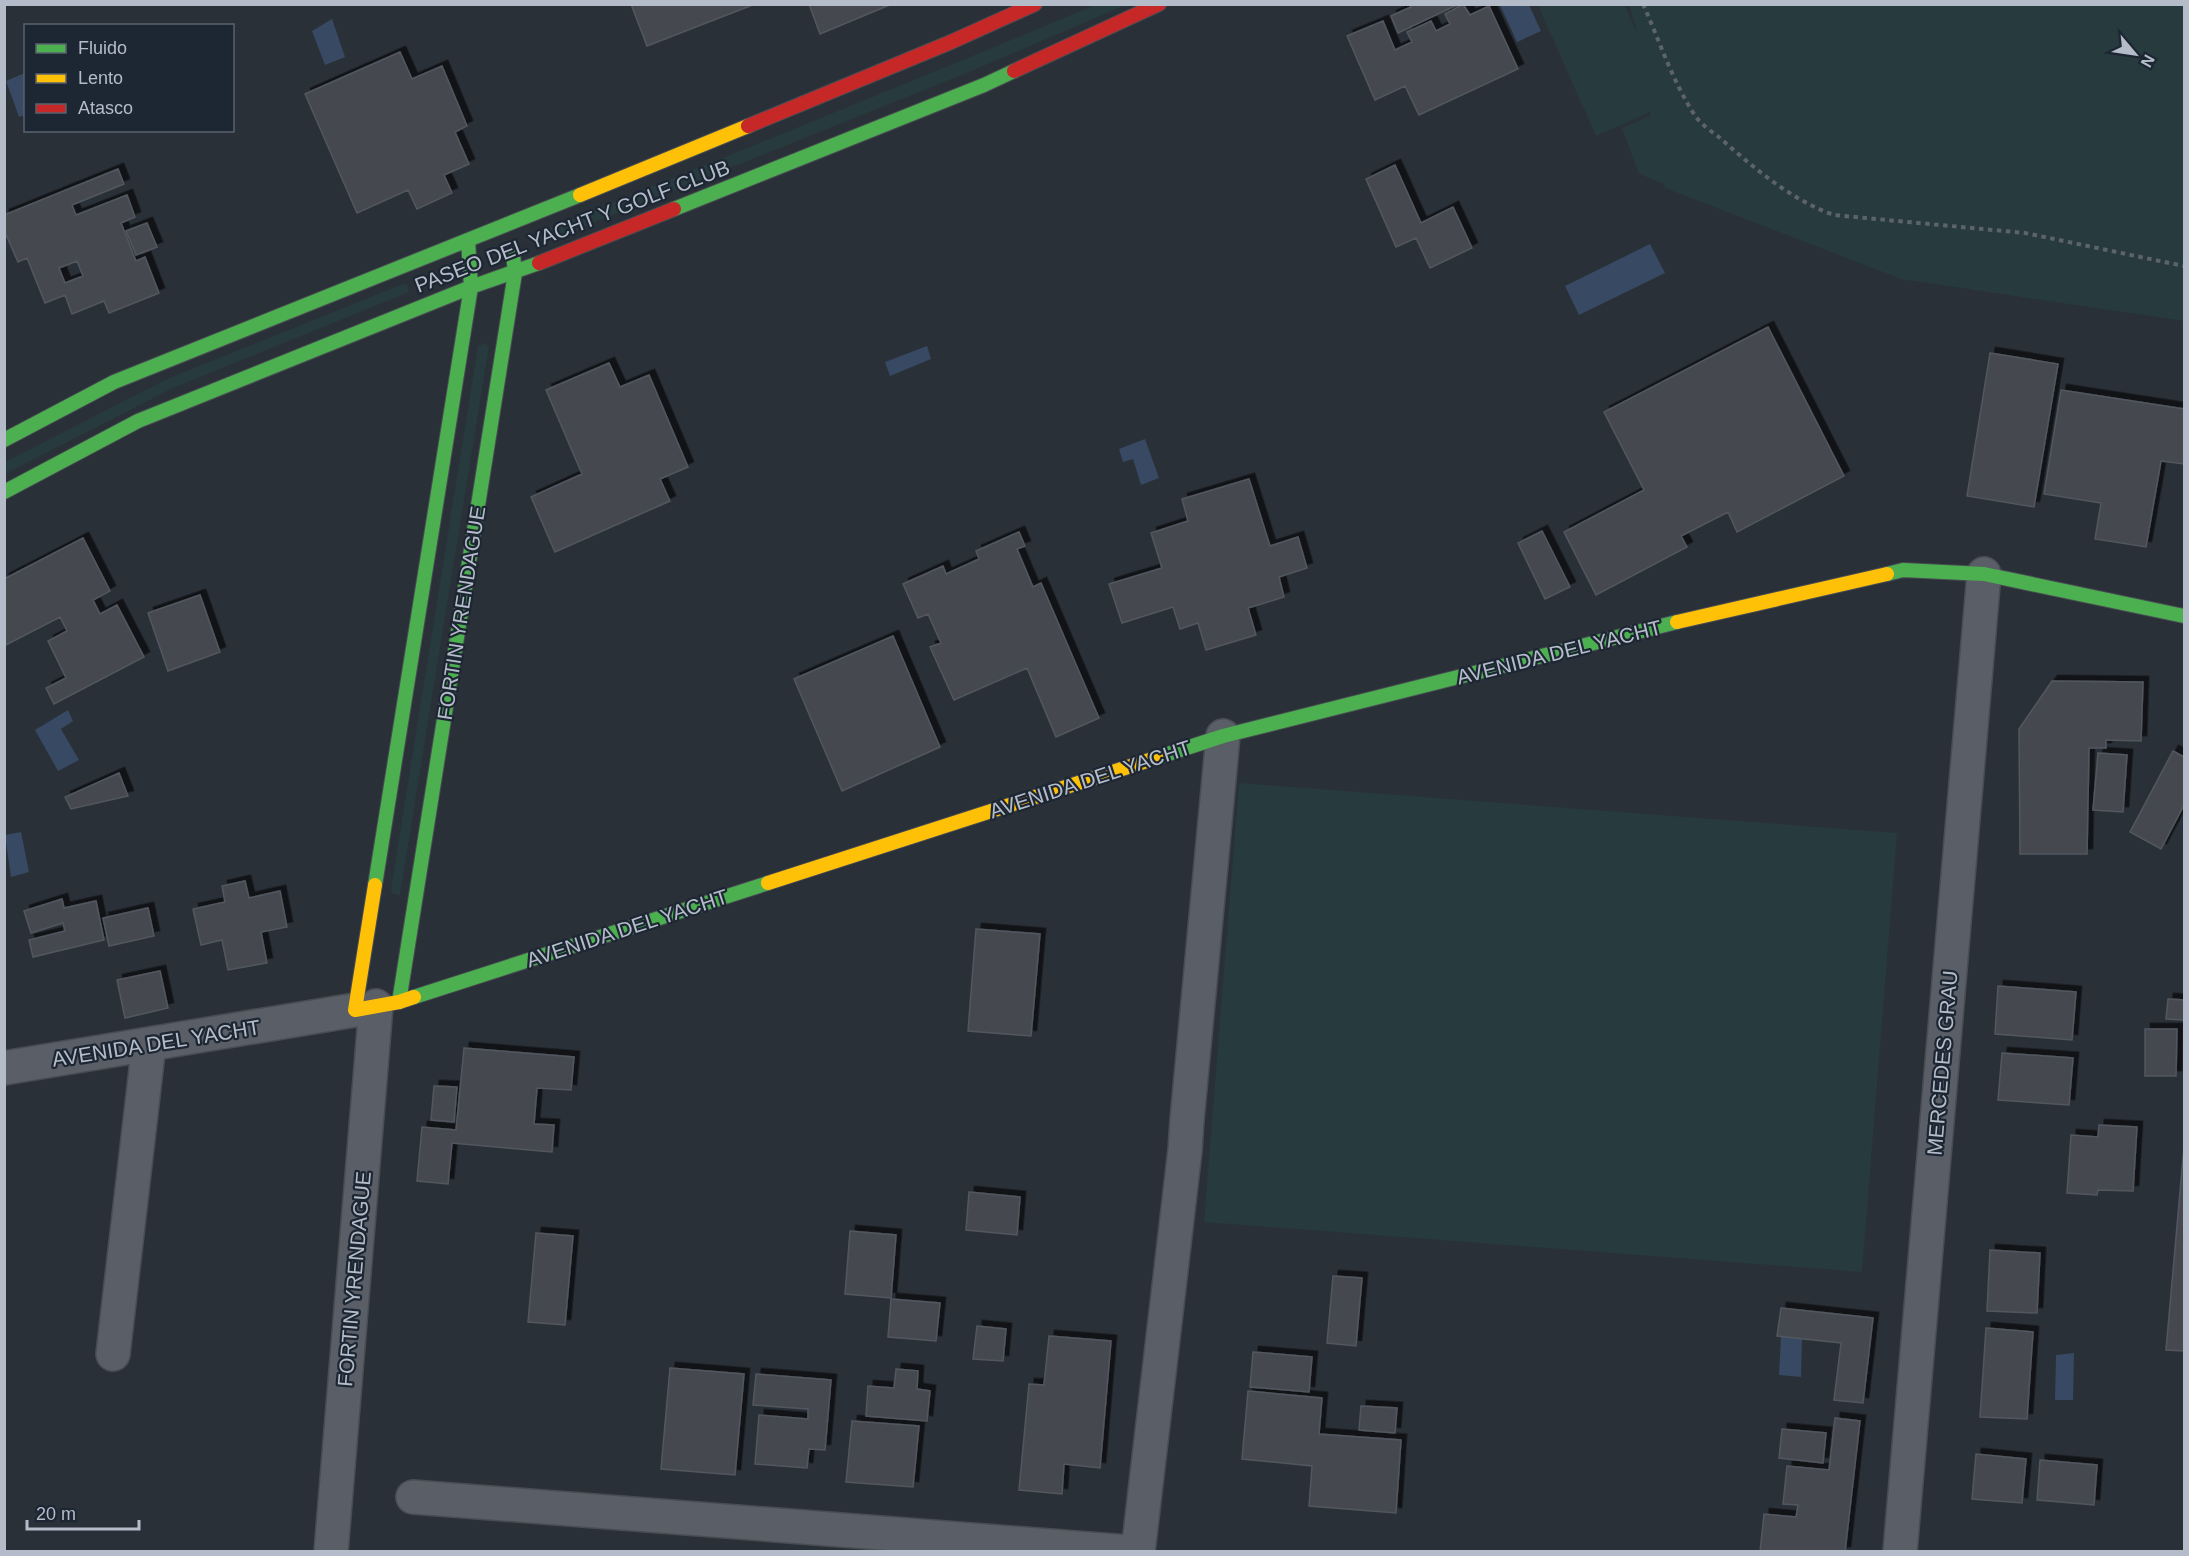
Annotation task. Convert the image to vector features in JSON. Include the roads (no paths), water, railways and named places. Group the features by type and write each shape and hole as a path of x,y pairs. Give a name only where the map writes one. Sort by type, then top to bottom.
{"street":[{"name":"PASEO DEL YACHT Y GOLF CLUB","path":"4,440 114,382 468,240 511,234 1035,4"},
{"name":"PASEO DEL YACHT Y GOLF CLUB","path":"4,492 138,421 984,85 1159,4"},
{"name":"FORTIN YRENDAGUE","path":"377,1006 515,273 511,234"},
{"name":"FORTIN YRENDAGUE","path":"331,1551 377,1006 471,287 468,240"},
{"name":"AVENIDA DEL YACHT","path":"4,1068 377,1006 1223,736 1718,612 1903,570 1984,574 2184,616"},
{"name":"MERCEDES GRAU","path":"1900,1551 1984,574"},
{"path":"1138,1551 1185,1150 1223,736"},
{"path":"113,1354 149,1044"},
{"path":"413,1497 956,1545 1128,1551"}],"water":[{"path":"1500,5 1529,5 1541,31 1517,42"},
{"path":"332,19 345,57 325,65 312,31"},
{"path":"24,73 24,115 19,117 6,81"},
{"path":"1650,244 1665,273 1579,315 1565,286"},
{"path":"927,346 931,359 890,376 885,362"},
{"path":"1145,439 1159,478 1141,485 1133,459 1123,462 1119,449"},
{"path":"68,710 73,721 61,729 79,760 58,771 35,730"},
{"path":"21,832 29,872 11,877 5,835"},
{"path":"1781,1337 1802,1337 1801,1377 1779,1375"},
{"path":"2074,1353 2073,1400 2055,1400 2056,1355"}]}
